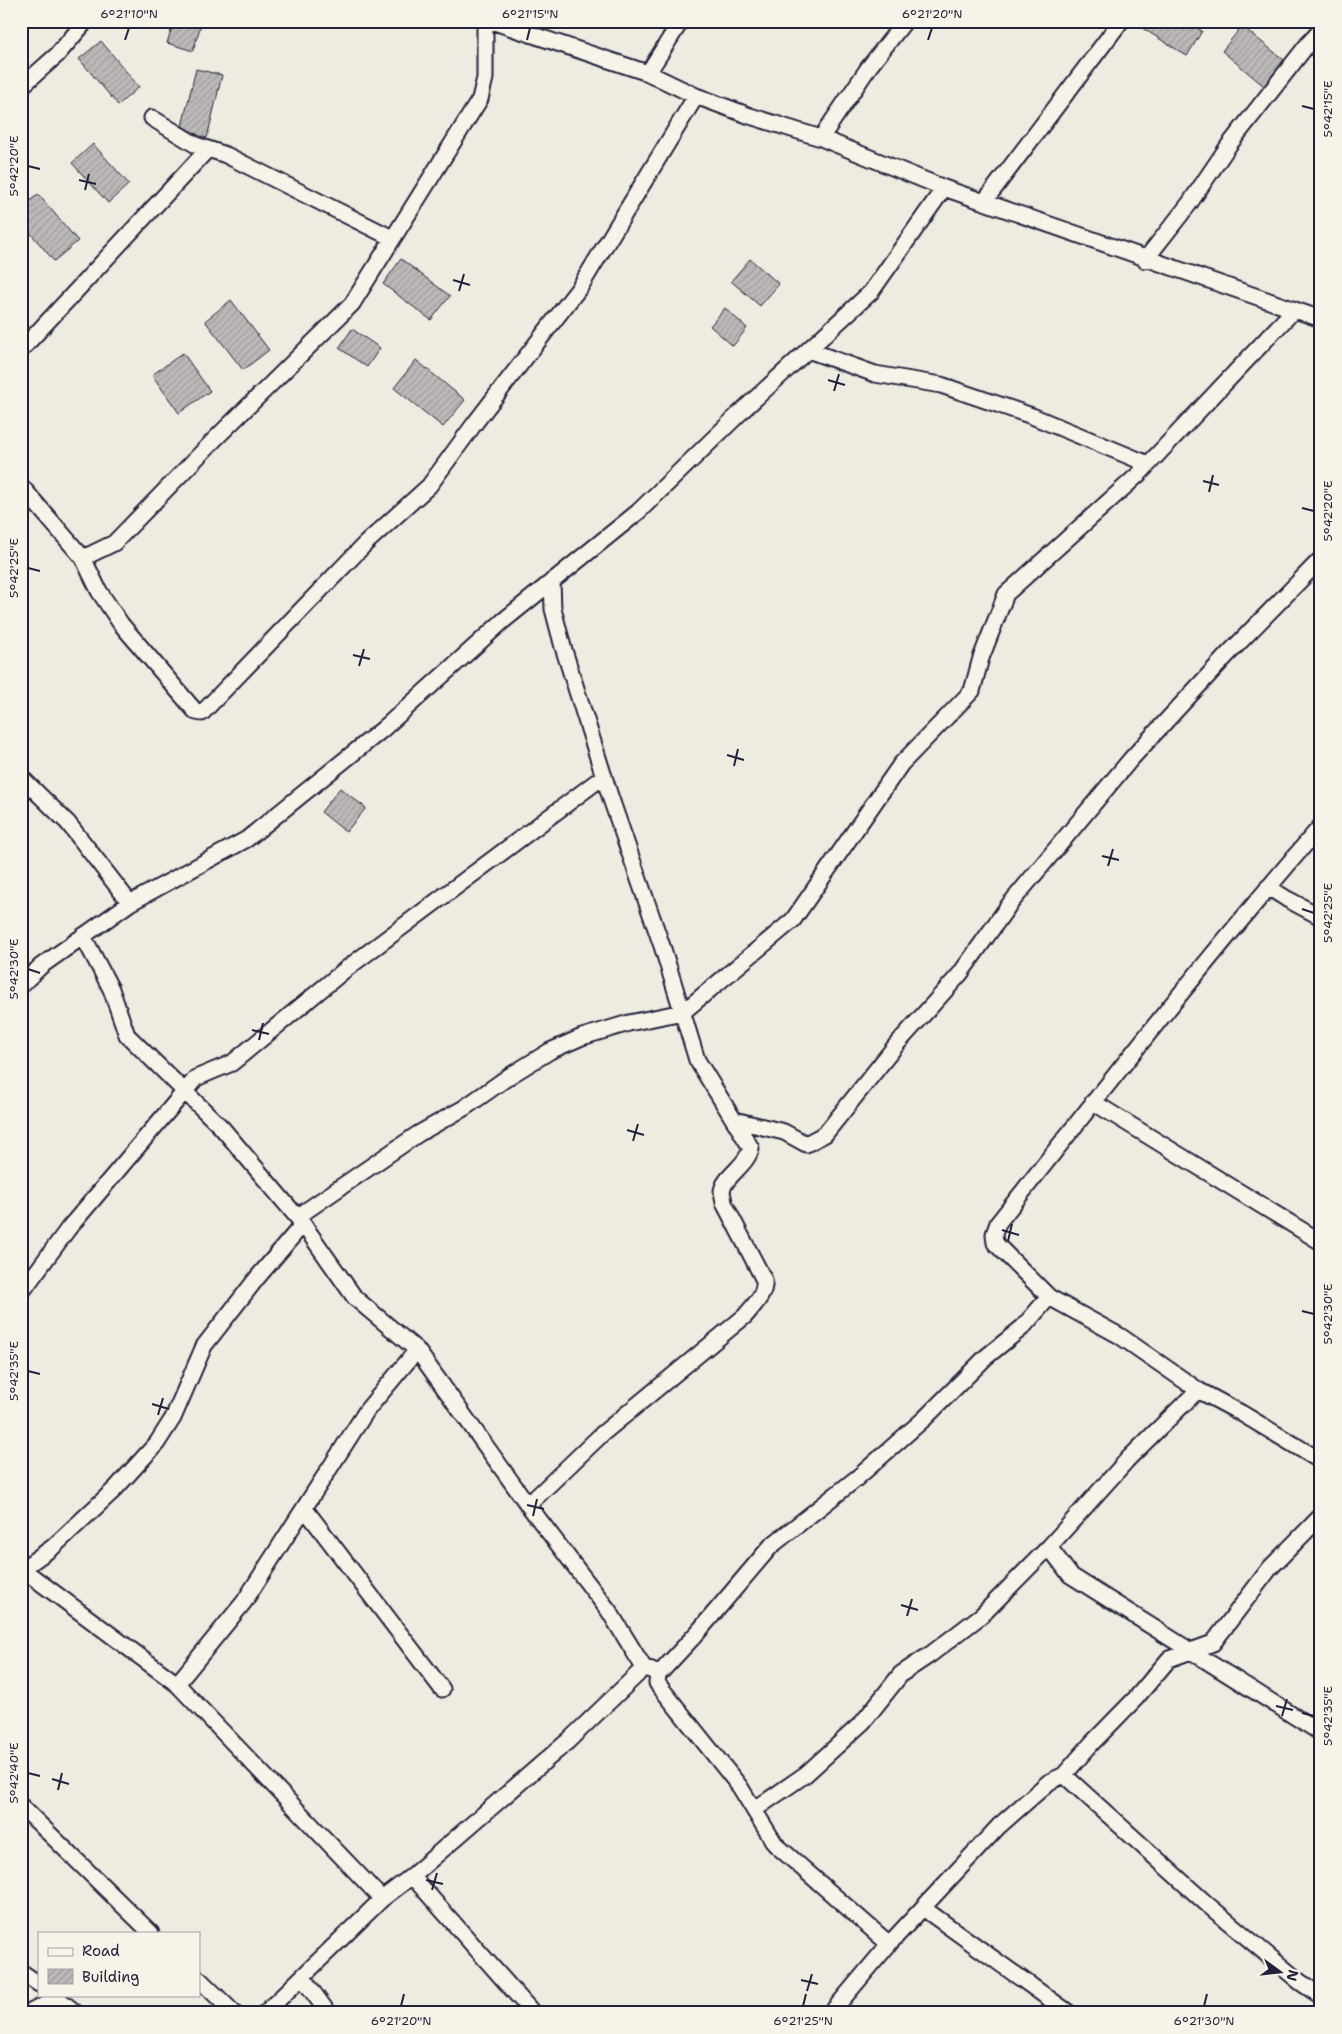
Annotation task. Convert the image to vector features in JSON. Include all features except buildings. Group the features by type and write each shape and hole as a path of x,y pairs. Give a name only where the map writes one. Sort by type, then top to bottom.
{"street":[{"path":"21,87 56,55 86,21"},
{"path":"83,558 114,543 214,439 352,304 480,99 485,78 485,21"},
{"path":"491,21 648,73 696,96 750,116 821,138 944,188 1145,260 1321,319"},
{"path":"648,73 681,21"},
{"path":"821,138 869,67 905,21"},
{"path":"984,202 1121,21"},
{"path":"1145,260 1188,204 1229,145 1321,30"},
{"path":"21,486 83,558 100,592 121,624 196,712 202,713 365,544 428,486 580,287 696,96"},
{"path":"152,118 196,145 226,155 392,238"},
{"path":"21,350 208,149"},
{"path":"21,985 41,966 130,903 247,839 383,729 503,621 638,512 871,292 944,188"},
{"path":"382,1899 177,1684 22,1568 60,1540 115,1489 157,1443 173,1418 204,1346 300,1221 418,1134 464,1108 511,1075 550,1051 582,1037 610,1028 683,1012 793,920 901,764 972,691 981,658 1006,594 1148,464 1294,310"},
{"path":"808,350 875,374 941,385 1032,416 1148,464"},
{"path":"734,1120 784,1132 806,1144 825,1134 897,1044 960,974 1009,905 1132,759 1228,654 1321,559"},
{"path":"528,1505 602,1434 745,1316 763,1292 764,1280 724,1203 722,1191 725,1183 750,1156 751,1148 697,1060 563,647 553,609 552,581"},
{"path":"21,1293 68,1229 183,1091 196,1078 232,1063 346,969 604,776"},
{"path":"21,777 68,823 130,903"},
{"path":"1321,826 1141,1041 998,1223 994,1234 995,1243 1049,1297 1120,1336 1198,1390 1241,1413 1321,1461"},
{"path":"1268,887 1321,917"},
{"path":"83,936 111,989 126,1035 222,1128 300,1221 355,1298 418,1350 528,1505 609,1612 644,1668 660,1672"},
{"path":"1093,1102 1321,1242"},
{"path":"889,1944 775,1844 740,1788 657,1683 658,1675 698,1632 771,1546 857,1478 918,1424 986,1357 1023,1326 1049,1297"},
{"path":"177,1684 244,1602 368,1410 418,1350"},
{"path":"754,1810 806,1774 863,1722 901,1674 931,1654 982,1614 1049,1547 1129,1458 1198,1390"},
{"path":"305,1509 442,1689"},
{"path":"831,2013 889,1944 1000,1826 1049,1782 1064,1775 1136,1698 1169,1659 1213,1644 1270,1568 1321,1516"},
{"path":"1049,1547 1070,1575 1321,1733"},
{"path":"264,2013 382,1899 412,1876 568,1741 644,1668"},
{"path":"1064,1775 1208,1905 1300,1982 1321,1996"},
{"path":"21,1806 150,1932"},
{"path":"412,1876 533,2013"},
{"path":"923,1908 1069,2013"},
{"path":"21,1972 38,1983"},
{"path":"302,1977 328,2013"},
{"path":"200,1980 234,2013"},
{"path":"29,2013 56,1996 76,2013"}]}
